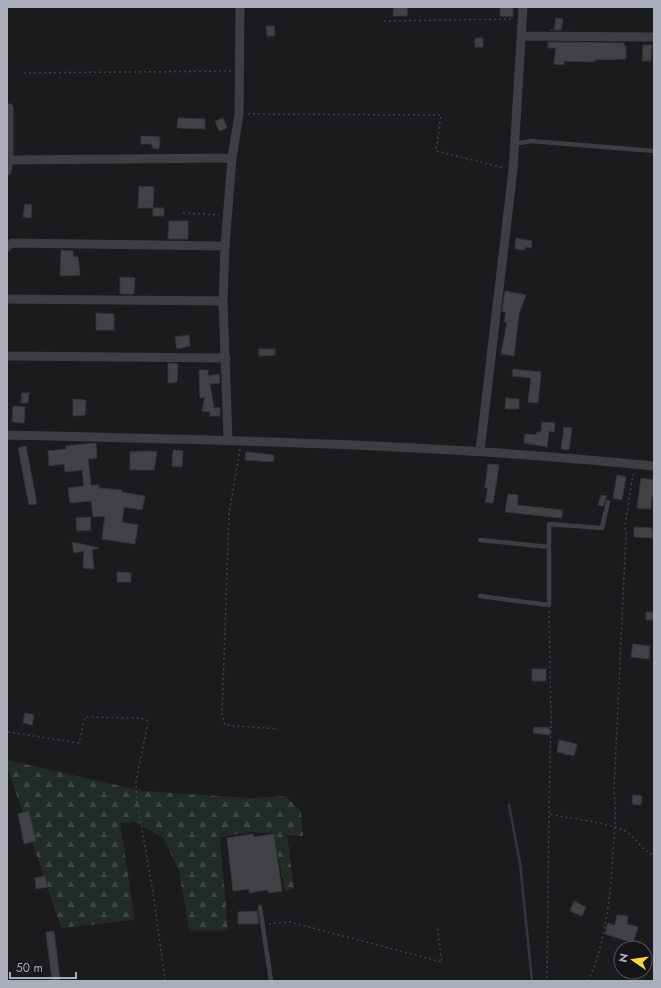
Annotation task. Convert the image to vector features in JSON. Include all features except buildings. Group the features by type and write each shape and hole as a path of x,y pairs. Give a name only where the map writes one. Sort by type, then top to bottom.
{"street":[{"path":"228,440 223,301 227,215 232,158 238,114 240,7"},
{"path":"480,451 513,170 523,7"},
{"path":"521,36 654,37"},
{"path":"7,171 9,108"},
{"path":"8,160 232,158"},
{"path":"7,247 12,244 225,246"},
{"path":"7,299 223,301"},
{"path":"7,356 226,358"},
{"path":"7,435 241,440 480,451 654,466"}],"lane":[{"path":"515,144 531,141 654,151"},
{"path":"480,596 549,605 549,524 602,528 608,502"},
{"path":"480,540 549,547"},
{"path":"260,907 271,981"}],"path":[{"path":"384,21 522,19"},
{"path":"24,72 239,71"},
{"path":"238,114 441,115 436,152 513,170"},
{"path":"183,213 227,215"},
{"path":"241,440 229,514 222,714 225,725 278,729"},
{"path":"588,981 609,909 616,808 614,790 626,534 625,526 634,464"},
{"path":"546,978 551,718 549,605"},
{"path":"8,732 79,743 85,717 141,718 148,721"},
{"path":"147,727 136,782 137,800 153,892 165,981"},
{"path":"549,814 625,831 636,839 647,853 654,855"},
{"path":"263,924 290,922 442,962 437,926"}],"green space":[{"path":"7,760 144,791 248,798 286,796 301,811 303,836 287,835 294,889 285,891 274,833 251,832 220,837 228,931 189,931 179,870 163,838 136,822 120,823 135,920 61,928 7,766"}],"waterway":[{"path":"509,805 520,863 532,981"}]}
